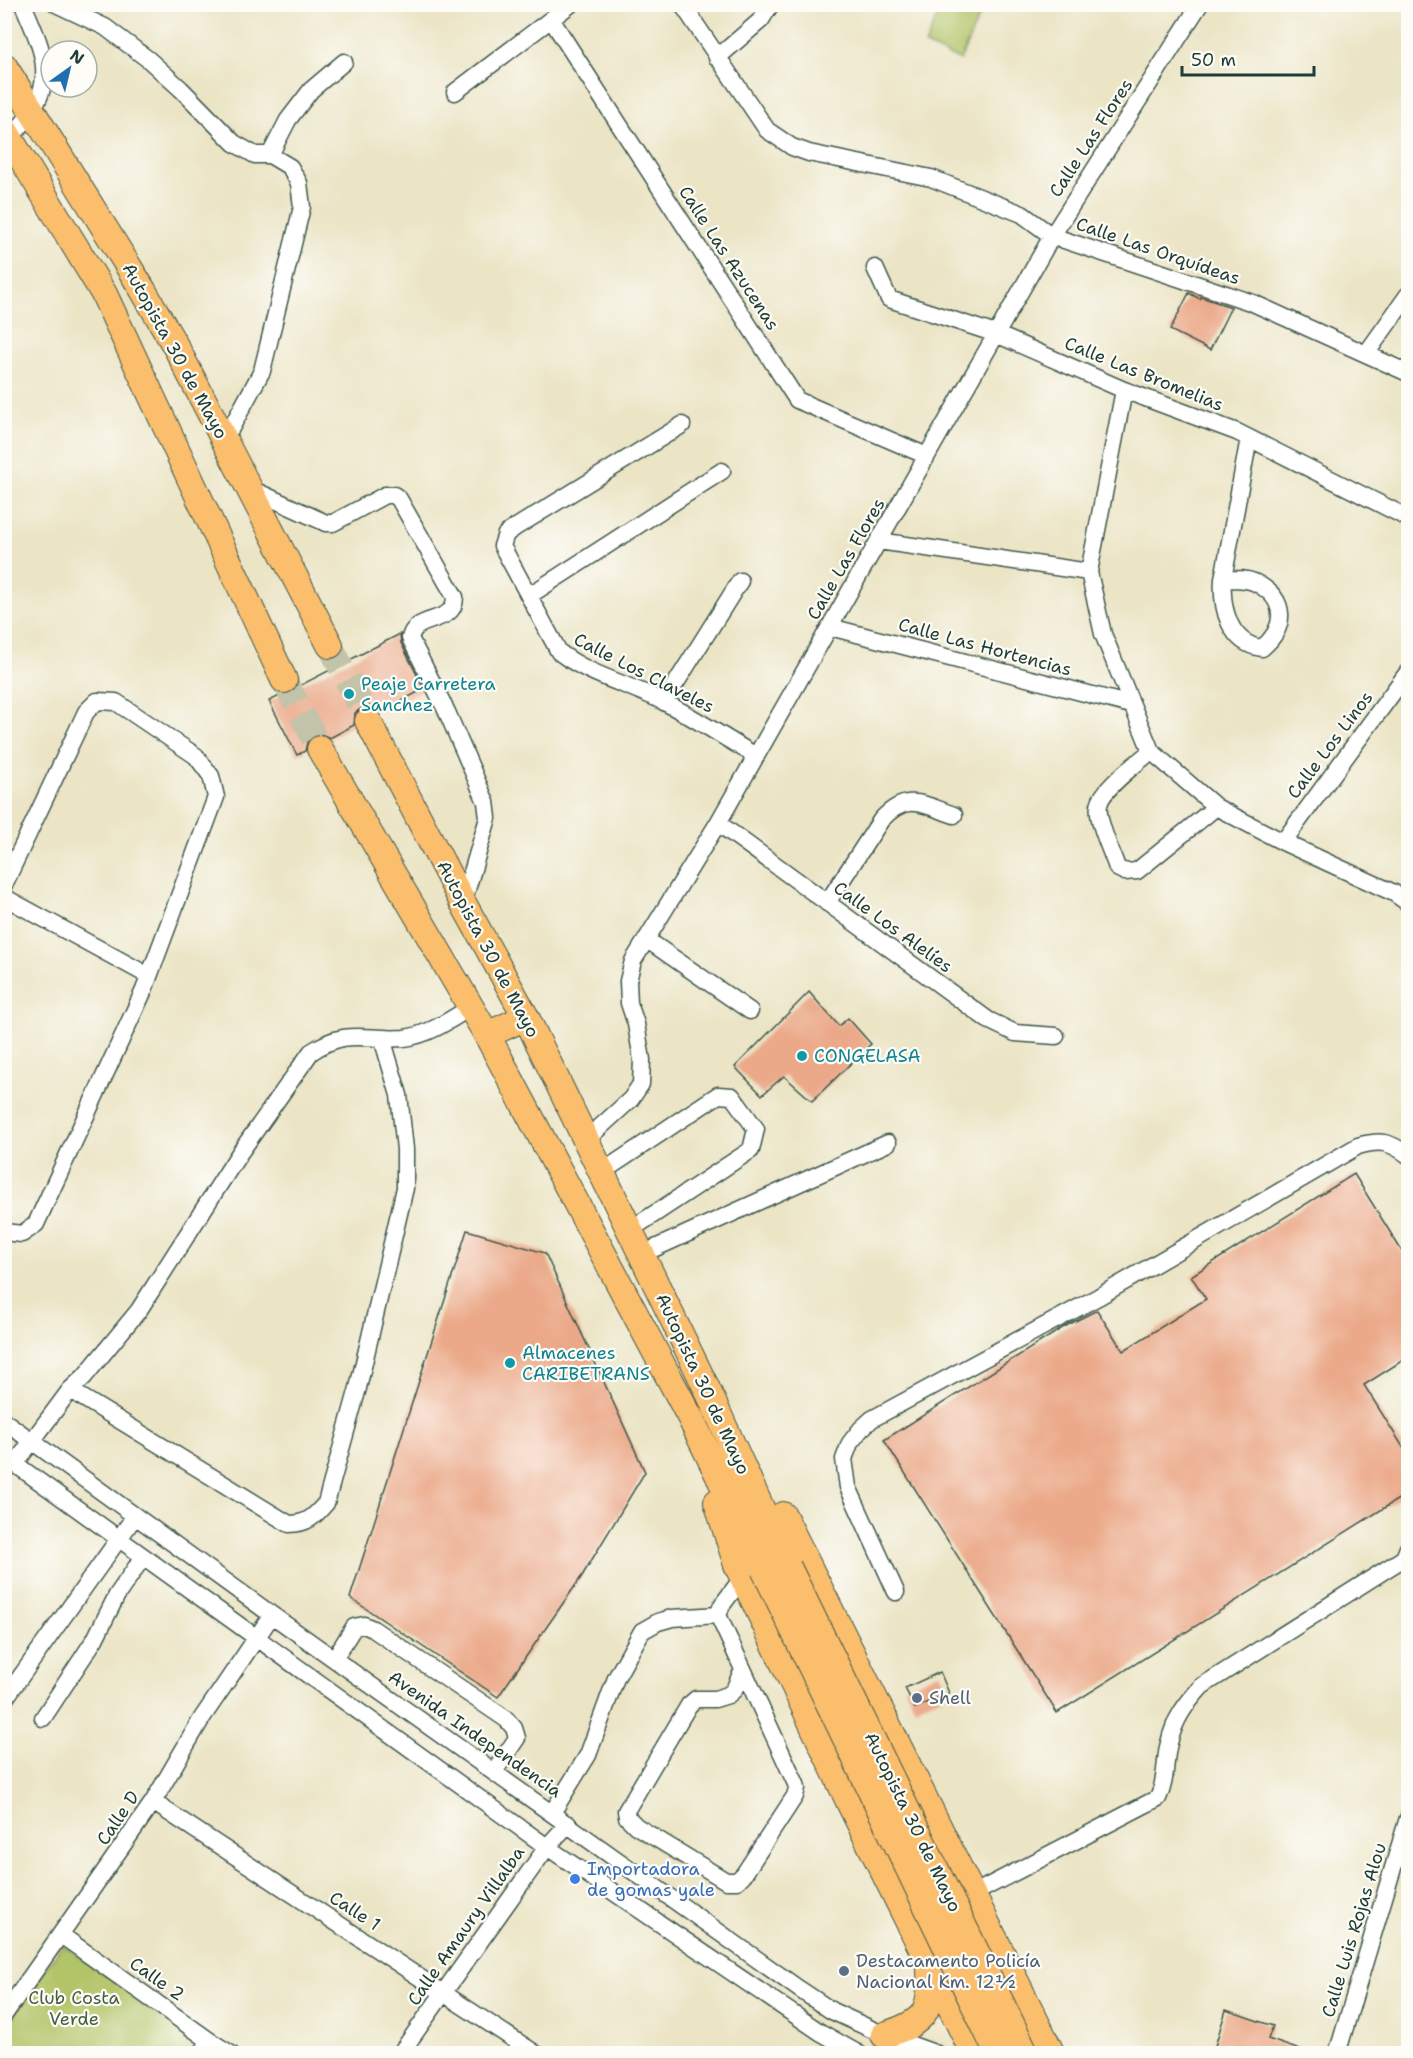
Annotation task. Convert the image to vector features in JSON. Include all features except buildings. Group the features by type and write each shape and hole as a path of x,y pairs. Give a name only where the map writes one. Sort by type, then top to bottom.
{"highway":[{"name":"Autopista 30 de Mayo","path":"4,66 177,349 330,645"},
{"name":"Autopista 30 de Mayo","path":"6,136 104,294 284,680"},
{"name":"Autopista 30 de Mayo","path":"368,721 463,903 526,1017 707,1389 765,1571 1026,2054"},
{"name":"Autopista 30 de Mayo","path":"320,749 487,1035 691,1419 998,2054"},
{"path":"487,1035 526,1017"},
{"path":"707,1389 765,1480 1052,2054"},
{"path":"765,1571 851,1806 974,2054"},
{"path":"884,2035 908,2027 922,2016 931,1996 929,1963"}],"street":[{"path":"6,136 32,111 43,85 45,72 42,51 23,4"},
{"path":"56,4 105,27 149,60 181,88 234,142 255,155 270,155 290,167 299,183 302,207 262,371 224,441"},
{"path":"455,92 571,4"},
{"name":"Calle Las Orquídeas","path":"682,4 767,130 792,147 809,153 931,178 1022,214 1052,236 1254,303 1408,373"},
{"path":"717,58 761,20 771,4"},
{"name":"Calle Las Flores","path":"587,1139 631,1099 641,1084 642,1060 636,1023 628,1003 628,981 633,961 718,824 1052,236 1200,4"},
{"name":"Calle Las Azucenas","path":"551,19 797,400 927,456"},
{"path":"270,155 288,120 310,90 344,62"},
{"name":"Calle Las Bromelias","path":"876,268 889,299 996,334 1124,390 1249,438 1408,518"},
{"path":"1366,354 1408,295"},
{"path":"1124,390 1089,572 1102,634 1151,751 1216,807 1283,842 1394,893 1408,903"},
{"name":"Calle Los Claveles","path":"682,425 506,534 502,546 559,652 573,663 593,673 628,685 664,702 756,756"},
{"path":"1223,579 1249,438"},
{"path":"530,595 722,471"},
{"path":"248,488 326,523 333,523 385,495 394,495 399,499 455,597 455,606 451,612 415,627 410,638 447,712 486,802 488,818 463,903"},
{"path":"879,541 1089,572"},
{"path":"664,702 740,581"},
{"name":"Calle Las Hortencias","path":"830,627 1131,705"},
{"name":"Calle Los Linos","path":"1283,842 1408,672"},
{"path":"4,885 86,712 97,701 116,702 195,756 211,776 216,797 150,976 36,1224 22,1234 4,1232"},
{"path":"1151,751 1103,794 1099,805 1099,815 1117,868 1125,872 1137,871 1216,807"},
{"path":"827,903 881,820 892,808 907,801 954,815"},
{"name":"Calle Los Alelíes","path":"718,824 988,1020 1015,1033 1056,1036"},
{"path":"4,897 150,976"},
{"path":"646,939 750,1011"},
{"path":"471,1007 423,1034 404,1038 342,1037 324,1043 311,1052 238,1154 140,1311 84,1377 70,1390 32,1440 10,1460 547,1847 819,2032 859,2054"},
{"path":"70,1390 289,1524 302,1524 314,1518 326,1503 355,1399 405,1188 405,1149 399,1095 382,1038"},
{"path":"602,1172 718,1095 732,1096 756,1129 751,1150 630,1230"},
{"path":"896,1592 848,1487 844,1459 850,1443 872,1419 1098,1298 1358,1146 1375,1141 1388,1142 1408,1155"},
{"path":"642,1254 888,1143"},
{"name":"Avenida Independencia","path":"4,1421 272,1615 832,2012 884,2035 937,2054"},
{"path":"4,1700 135,1516"},
{"path":"910,1925 1158,1798 1163,1788 1168,1743 1181,1709 1202,1686 1404,1558 1408,1548"},
{"path":"43,1718 95,1639 117,1595 143,1557"},
{"path":"743,1669 734,1690 728,1695 715,1699 696,1700 689,1705 626,1811 627,1817 636,1826 726,1881 737,1881 750,1867 795,1796 797,1788 743,1669 718,1615 722,1605 765,1571"},
{"name":"Calle D","path":"4,2015 153,1802 202,1718 272,1615"},
{"path":"552,1813 588,1755 616,1678 642,1631 658,1622 672,1618 718,1615"},
{"path":"334,1659 354,1627 364,1625 506,1719 514,1728 517,1738 495,1772"},
{"name":"Calle 1","path":"153,1802 536,2054"},
{"name":"Calle Luis Rojas Alou","path":"1337,2054 1408,1818"},
{"name":"Calle Amaury Villalba","path":"400,2054 547,1847 568,1824"},
{"name":"Calle 2","path":"61,1935 206,2047 231,2054"}],"green space":[{"path":"942,5 984,5 960,60 925,45"},
{"name":"Club Costa Verde","path":"62,1945 199,2041 189,2053 5,2054 5,2028"}],"tunnel":[{"path":"330,645 368,721"},
{"path":"284,680 320,749"}],"place":[{"name":"Peaje Carretera Sanchez","path":"349,694"},
{"name":"CONGELASA","path":"802,1056"},
{"name":"Almacenes CARIBETRANS","path":"510,1363"},
{"name":"Shell","path":"917,1698"},
{"name":"Importadora de gomas yale","path":"575,1879"},
{"name":"Destacamento Policía Nacional Km. 12½","path":"844,1971"}]}
